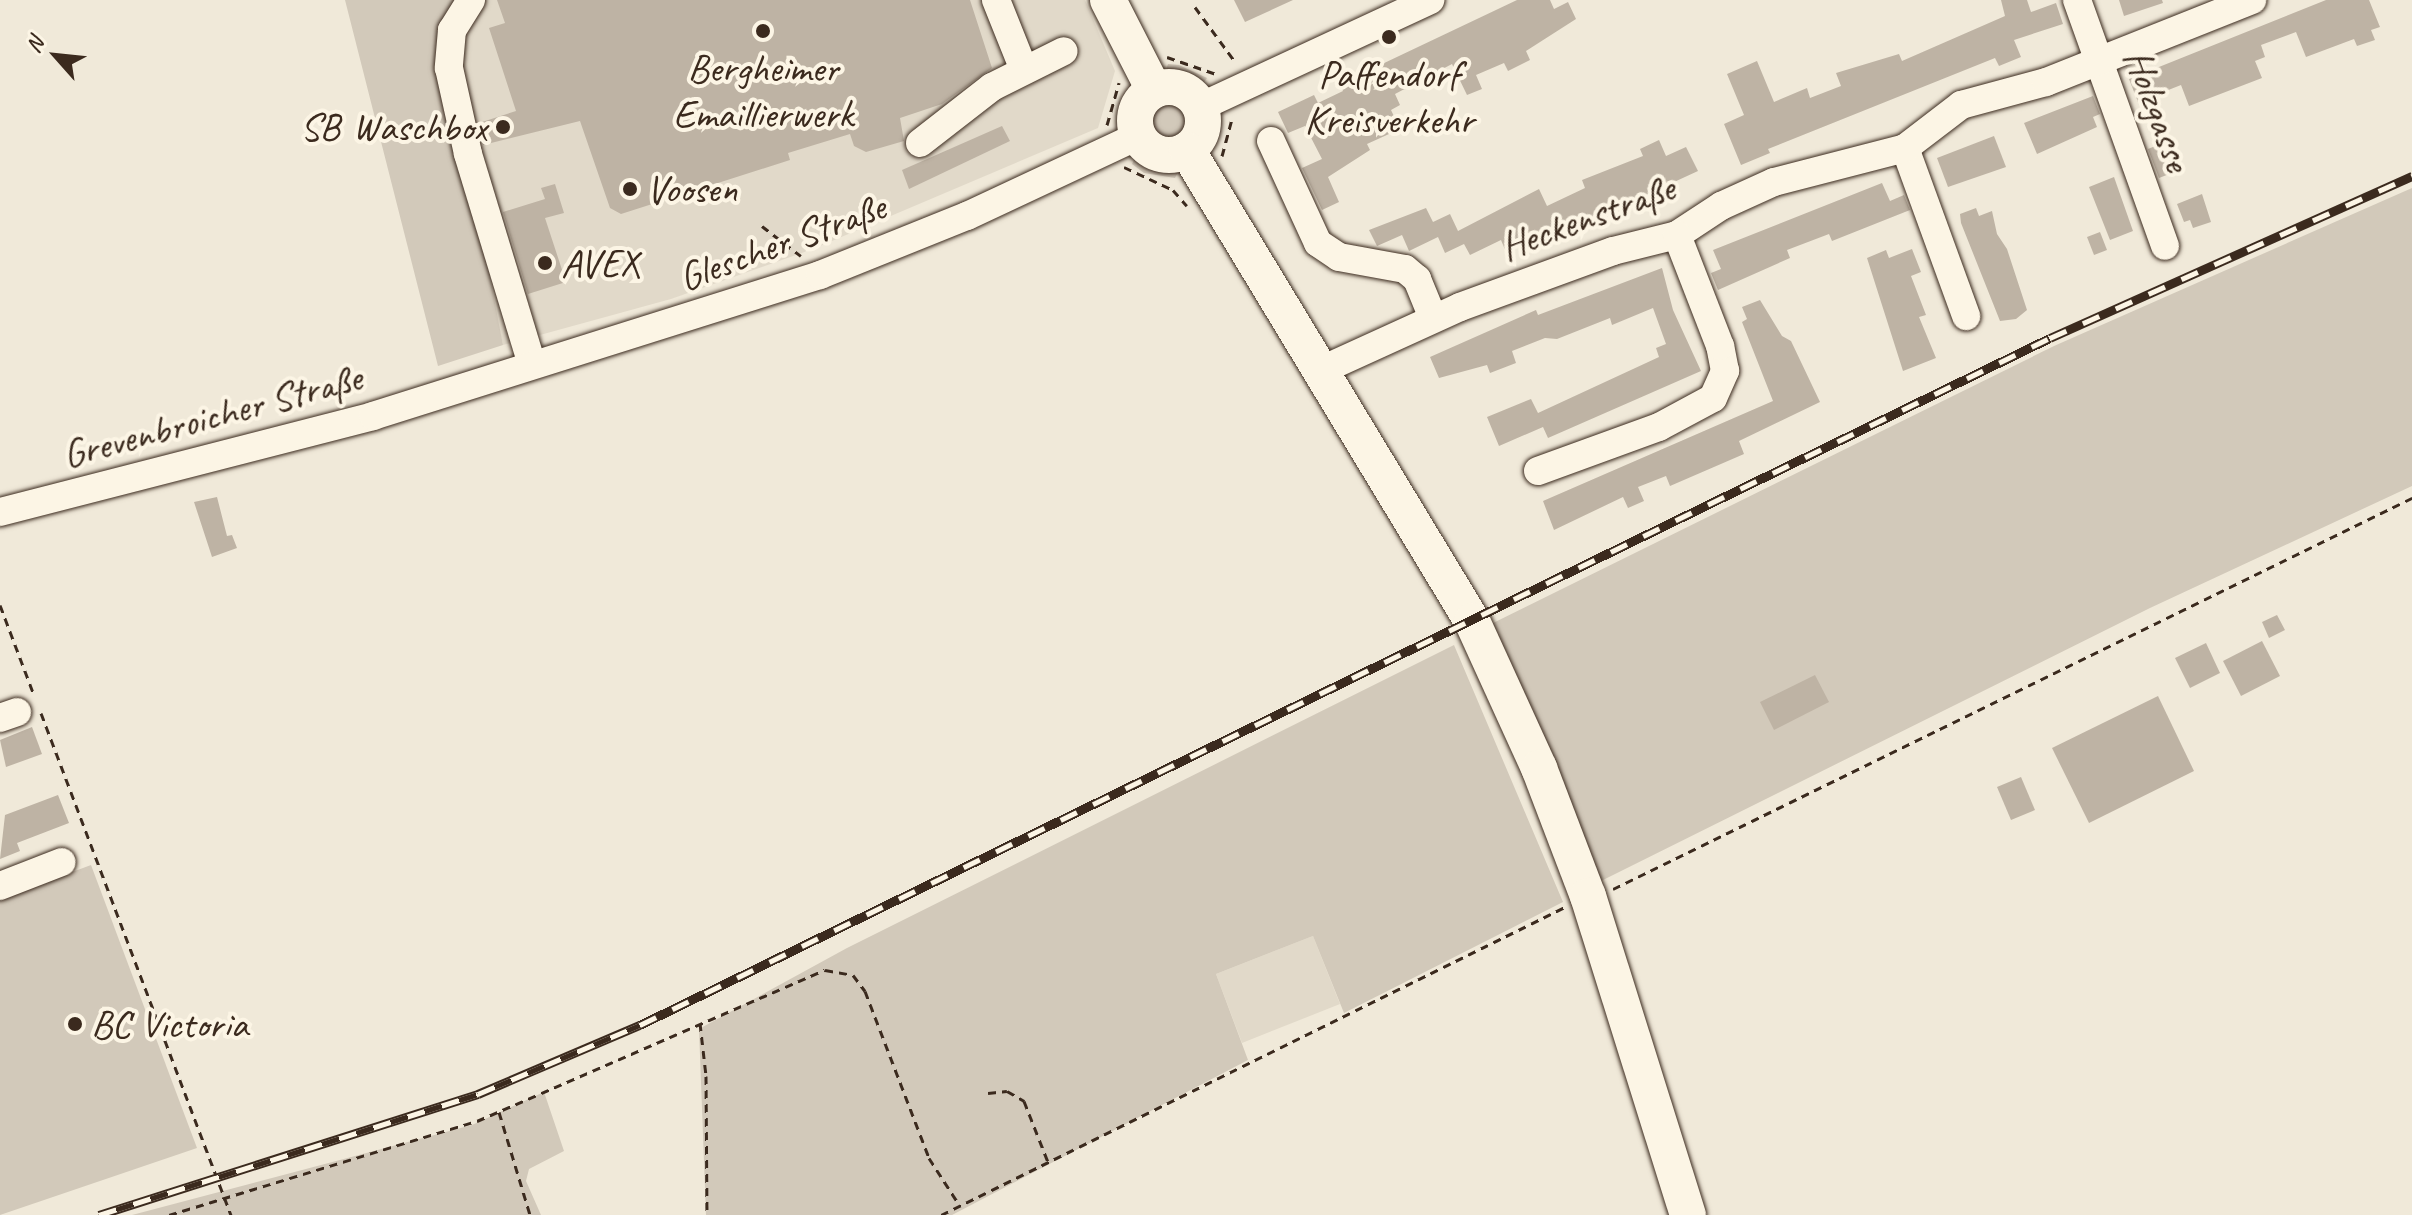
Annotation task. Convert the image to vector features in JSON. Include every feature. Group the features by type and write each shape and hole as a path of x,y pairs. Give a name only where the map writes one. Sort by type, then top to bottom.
{"main road":[{"path":"1108,0 1146,76 1125,142 1159,154 1187,150 1202,130 1200,107 1175,87 1146,76"},
{"path":"1187,150 1324,369 1472,621 1539,768 1577,907 1688,1215"}],"street":[{"path":"471,0 452,30 449,68 468,154 532,364"},
{"path":"996,0 1024,70"},
{"path":"1200,107 1430,0"},
{"name":"Holzgasse","path":"2077,0 2165,246"},
{"name":"Heckenstraße","path":"1324,369 1433,318 1613,251 1677,235 1721,206 1774,182 1905,148 1961,105 2098,63 2252,0"},
{"path":"920,143 992,87 1064,51"},
{"path":"1271,141 1318,243 1339,257 1405,269 1417,279 1433,318"},
{"name":"Glescher Straße","path":"443,393 820,275 967,216 1125,142"},
{"path":"1905,148 1966,316"},
{"path":"1538,471 1659,427 1713,398 1725,371 1720,346 1677,235"},
{"name":"Grevenbroicher Straße","path":"0,512 373,416 443,393"},
{"path":"0,886 62,862"}],"path":[{"path":"1195,7 1237,66"},
{"path":"1146,76 1123,75 1110,100 1105,135 1125,142 1119,164 1173,190 1189,208"},
{"path":"762,226 811,262"},
{"path":"941,1215 2412,498"},
{"path":"0,605 95,849 231,1215"},
{"path":"169,1215 499,1112 825,970 853,975 865,991 929,1158 960,1206"},
{"path":"700,1023 706,1076 707,1215"},
{"path":"988,1093 1007,1091 1024,1101 1048,1162"},
{"path":"499,1112 530,1215"}],"shaded area":[{"path":"345,0 471,0 441,23 503,345 438,366"},
{"path":"471,0 1085,0 1115,71 1098,128 813,249 671,299 503,345 435,43"},
{"path":"1168,64 1179,65 1207,78 1202,85 1189,82 1166,70"},
{"path":"1169,97 1186,104 1193,121 1186,138 1169,145 1152,138 1145,121 1152,104"},
{"path":"1135,158 1178,172 1175,178 1144,173 1132,164"},
{"path":"2412,188 2412,486 2150,608 1601,881 1487,626 2054,346"},
{"path":"1454,645 1563,902 1344,1013 1313,936 1216,974 1248,1060 952,1215 706,1215 699,1029 847,948"},
{"name":"BC Victoria","path":"91,865 197,1148 0,1215 0,899"},
{"path":"1313,936 1340,1004 1242,1043 1216,974"},
{"path":"544,1092 564,1151 529,1169 526,1181 541,1215 132,1215 472,1125"}],"building":[{"path":"497,0 970,0 992,68 942,104 900,118 904,141 866,152 854,146 850,134 788,153 790,160 621,214 610,208 580,121 483,145 479,123 516,111 489,28 505,23"},
{"path":"1234,0 1293,0 1245,22"},
{"path":"1517,0 1550,0 1554,9 1568,2 1576,19 1526,51 1530,60 1508,71 1504,63 1476,75 1482,89 1467,95 1452,64 1395,94 1400,105 1391,110 1400,129 1367,144 1370,150 1328,177 1339,202 1322,210 1302,168 1322,159 1305,126 1288,133 1278,112 1314,95 1318,103 1343,91 1340,84"},
{"path":"2001,0 2027,0 2031,12 2056,3 2063,24 2014,40 2021,57 1999,66 1995,58 1768,149 1770,153 1741,165 1724,124 1744,115 1727,74 1757,61 1774,102 1807,88 1810,98 1841,86 1836,73 1899,54 1902,61 2005,16"},
{"path":"2119,0 2162,0 2163,3 2124,16"},
{"path":"2326,0 2369,0 2380,27 2371,30 2375,40 2357,46 2354,39 2306,57 2296,32 2261,45 2265,57 2255,61 2262,78 2189,106 2181,85 2138,102 2129,79"},
{"path":"2093,96 2100,114 2093,117 2097,127 2037,154 2024,123"},
{"path":"1002,126 1010,141 909,189 902,170"},
{"path":"1994,136 2006,167 1948,187 1937,158"},
{"path":"1659,140 1666,156 1686,147 1698,171 1561,234 1558,228 1506,252 1501,240 1470,255 1464,244 1445,253 1438,237 1409,251 1402,235 1377,246 1369,230 1426,208 1433,222 1450,214 1458,231 1539,189 1547,206 1585,188 1582,180 1643,156 1640,149"},
{"path":"2170,140 2182,169 2159,178 2148,149"},
{"path":"2114,177 2133,231 2110,240 2089,187"},
{"path":"1882,183 1890,201 1904,195 1910,210 1832,241 1829,234 1787,250 1790,258 1718,290 1711,273 1721,269 1713,250"},
{"path":"555,184 564,213 545,218 566,282 528,294 503,212 545,199 541,188"},
{"path":"2202,194 2211,222 2193,228 2190,220 2184,222 2177,204"},
{"path":"1976,208 1979,216 1992,211 1997,234 2007,249 2027,310 2016,319 2000,321 1961,223 1960,214"},
{"path":"2100,232 2107,250 2094,255 2087,237"},
{"path":"1912,249 1921,272 1911,276 1926,315 1919,317 1936,358 1903,371 1867,258 1886,250 1889,258"},
{"path":"1662,268 1673,310 1701,371 1548,438 1543,427 1499,446 1487,417 1531,399 1538,413 1659,357 1656,348 1666,344 1653,308 1612,325 1610,318 1557,339 1545,338 1512,351 1516,363 1490,373 1487,365 1439,378 1430,357 1536,310 1538,315"},
{"path":"1760,300 1782,336 1791,341 1820,402 1739,441 1744,454 1670,486 1666,476 1638,487 1644,501 1628,508 1623,497 1554,530 1543,501 1773,401 1742,322 1747,319 1742,307"},
{"path":"217,497 227,536 232,535 237,548 212,557 194,502"},
{"path":"2277,615 2285,630 2269,638 2262,622"},
{"path":"2262,641 2280,676 2241,696 2223,661"},
{"path":"2206,643 2220,673 2190,688 2175,658"},
{"path":"1815,675 1829,702 1774,730 1760,702"},
{"path":"2158,696 2194,771 2089,823 2052,748"},
{"path":"32,727 42,754 6,767 0,740"},
{"path":"2021,777 2035,810 2011,820 1997,787"},
{"path":"58,795 69,823 17,843 20,851 0,859 5,815"}],"railway":[{"path":"99,1215 478,1094 640,1025 2050,338 2412,176"}],"place":[{"name":"Bergheimer Emaillierwerk","path":"763,31"},
{"name":"Paffendorf Kreisverkehr","path":"1389,37"},
{"name":"SB Waschbox","path":"503,127"},
{"name":"Voosen","path":"630,189"},
{"name":"AVEX","path":"545,263"},
{"name":"BC Victoria","path":"75,1024"}]}
